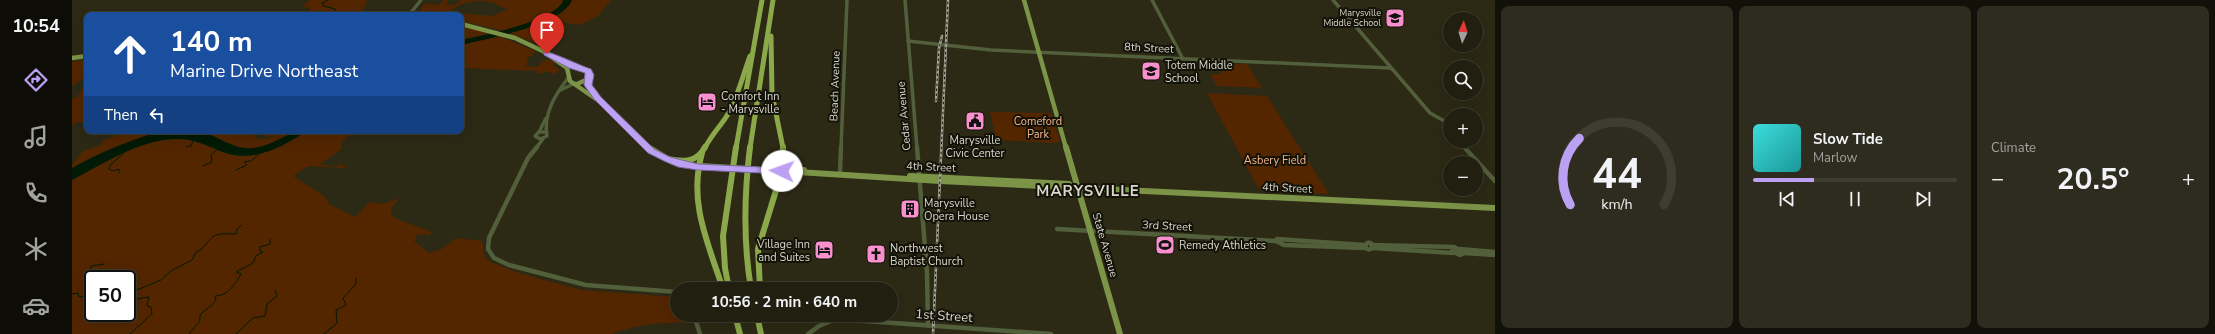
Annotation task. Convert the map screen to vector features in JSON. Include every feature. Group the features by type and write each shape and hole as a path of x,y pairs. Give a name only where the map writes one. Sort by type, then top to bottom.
{"highway":[{"path":"728,282 725,268 723,236 734,159 758,30 762,0"},
{"path":"749,282 744,237 747,180 773,0"},
{"path":"760,282 759,244 782,171 784,147 772,94 771,17"},
{"path":"721,282 701,221 697,201 698,167 703,151 712,134 727,116 734,102 758,30"},
{"path":"667,159 684,162 692,160 703,151"},
{"path":"736,322 740,334"},
{"path":"758,322 761,334"},
{"path":"760,322 761,334"}],"main road":[{"name":"State Avenue","path":"1024,0 1120,334"},
{"path":"464,25 498,32 542,51 567,68 568,76 575,83 597,98"},
{"path":"547,54 589,72 588,85 596,93 597,98"},
{"path":"72,58 84,56"},
{"path":"568,76 573,70 581,69"},
{"path":"575,83 589,78"},
{"name":"4th Street","path":"597,98 651,151 678,164 698,167 1070,184 1078,187"},
{"name":"4th Street","path":"782,171 791,169 975,183 1495,208"},
{"path":"975,183 997,182 998,180"}],"street":[{"path":"411,12 421,0"},
{"name":"Beach Avenue","path":"840,172 847,0"},
{"name":"Cedar Avenue","path":"905,0 927,273 928,326"},
{"path":"1152,0 1183,59"},
{"path":"1332,0 1433,116 1443,121"},
{"name":"8th Street","path":"908,41 992,50 1039,53 1390,68"},
{"path":"568,76 558,90 539,132 535,135 528,158 489,238 488,249 494,258 509,265 586,286 670,292"},
{"path":"556,96 564,88 575,83"},
{"path":"528,158 547,136 545,126 548,115"},
{"path":"539,132 546,132"},
{"path":"535,138 543,139"},
{"path":"1466,148 1495,181"},
{"name":"3rd Street","path":"1057,229 1276,241 1282,245 1286,242 1452,251 1460,256 1462,251"},
{"path":"1462,251 1495,252"},
{"path":"1462,251 1495,255"},
{"name":"1st Street","path":"808,334 818,326 836,319 1051,334"},
{"path":"696,322 700,334"}],"green space":[{"path":"310,0 367,0 363,12 310,12 310,8 301,7"},
{"path":"444,0 447,0 447,5 456,4 461,0 611,0 598,16 580,25 554,21 552,24 567,26 562,37 549,48 504,31 464,22 464,13 492,16 508,9 498,6 495,3 483,1 472,2 456,7 451,11 419,11 425,3 439,5"},
{"path":"464,28 490,33 464,39"},
{"path":"498,36 535,51 532,56 528,57 526,66 537,67 543,61 549,60 554,62 553,65 560,70 555,74 545,71 543,73 538,73 538,71 464,68 464,44"},
{"path":"84,60 84,78 72,86 72,62"},
{"path":"1215,63 1247,64 1262,88 1217,86 1210,74 1222,74"},
{"path":"82,88 84,88 84,122 76,122 72,126 72,99 77,97"},
{"name":"Asbery Field","path":"1207,93 1267,96 1329,194 1263,191 1258,188"},
{"name":"Comeford Park","path":"990,112 1049,113 1052,115 1060,141 1056,143 996,140"},
{"path":"119,134 153,134 107,150 72,168 72,165 83,151 101,145 104,140"},
{"path":"208,134 248,134 257,137 256,139 264,139 276,136 263,137 268,134 289,134 256,147 248,148 231,144"},
{"path":"301,134 351,134 341,143 342,149 320,164 336,167 339,164 346,166 344,168 308,166 293,176 325,197 329,204 355,217 370,202 383,204 400,198 391,208 391,214 397,219 432,232 429,235 418,234 414,241 429,253 442,249 456,238 482,241 485,258 493,263 519,273 582,290 670,297 670,322 691,323 651,324 612,334 72,334 72,180 110,159 137,147 166,140 187,139 199,142 229,154 239,156 260,154 280,147"}],"shaded area":[{"path":"563,0 572,0 566,9 540,24 505,35 464,44 464,39 518,26 548,14 558,7"},
{"path":"152,134 208,134 234,146 253,148 261,147 291,134 301,134 280,147 270,151 260,154 239,156 229,154 199,142 187,139 166,140 151,143 137,147 110,159 72,180 72,168 139,138"}],"waterway":[{"path":"328,0 322,3 324,6 335,9 335,12"},
{"path":"186,147 191,146 193,141"},
{"path":"203,166 212,162 211,155 218,149"},
{"path":"119,173 119,169 113,171 109,169 111,164 123,154 121,153"},
{"path":"236,170 247,165 244,162 251,161 260,153"},
{"path":"130,334 152,314 151,307 147,306 149,297 131,300 132,292 161,280 171,271 192,260 196,252 202,249 210,239 216,235 236,234 237,229 242,225"},
{"path":"189,334 200,321 200,315 216,300 215,296 224,294 231,289 241,274 236,272 253,263 256,256 263,252 260,251 260,247 270,244 270,239"},
{"path":"93,270 90,268 91,266 104,264"},
{"path":"98,270 102,270"},
{"path":"324,334 337,323 336,310 346,305 343,298 356,284 356,278"},
{"path":"236,334 253,318 265,316 267,304 277,296 275,290"},
{"path":"72,294 78,293 79,297 84,296"}],"railway":[{"path":"933,334 948,0"},
{"path":"936,101 939,48 942,36"}],"place":[{"name":"Marysville Middle School","path":"1395,18"},
{"name":"Totem Middle School","path":"1151,71"},
{"name":"Comfort Inn - Marysville","path":"707,102"},
{"name":"Marysville Civic Center","path":"975,121"},
{"name":"Marysville Opera House","path":"910,209"},
{"name":"Remedy Athletics","path":"1165,245"},
{"name":"Village Inn and Suites","path":"824,250"},
{"name":"Northwest Baptist Church","path":"876,254"}],"district":[{"name":"MARYSVILLE","path":"1088,191"}],"route":[{"path":"547,54 572,66 588,71 590,77 588,80 588,85 596,93 597,98 651,151 667,159 678,164 698,167 782,171"}]}
